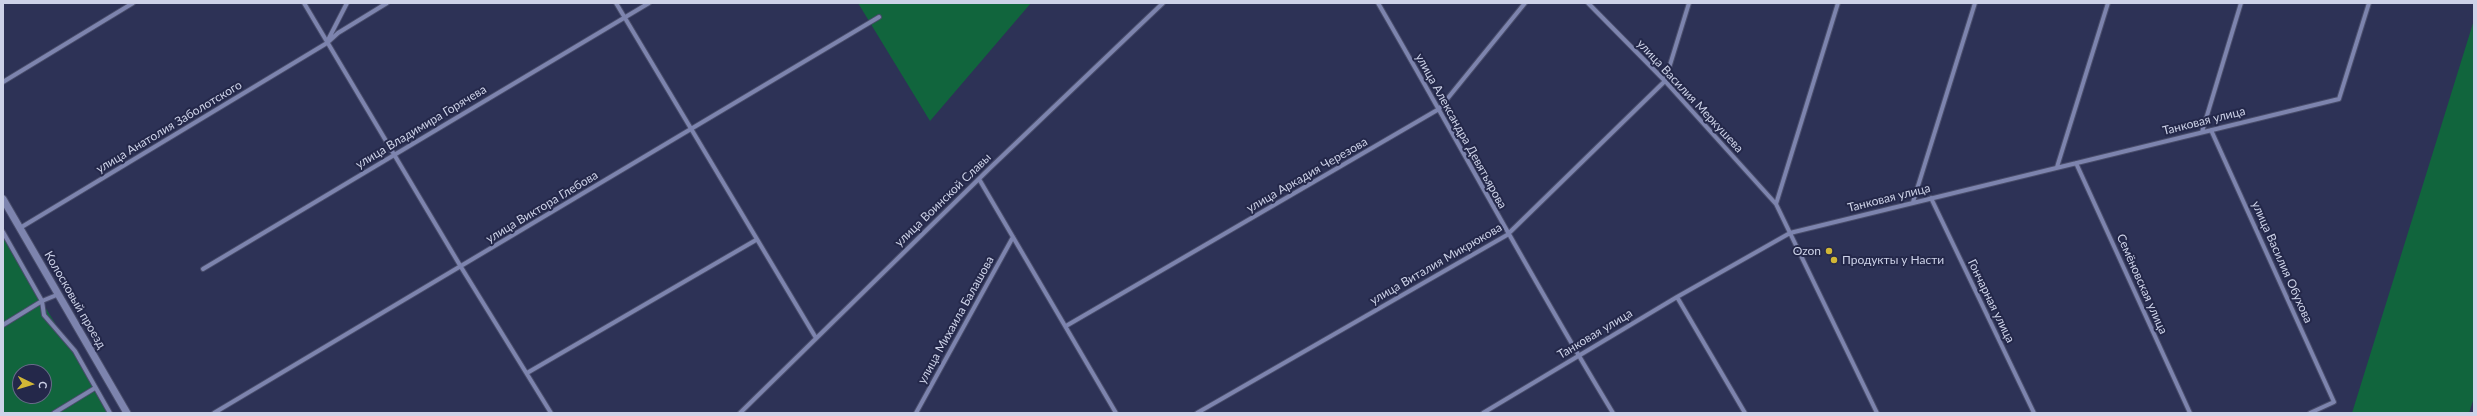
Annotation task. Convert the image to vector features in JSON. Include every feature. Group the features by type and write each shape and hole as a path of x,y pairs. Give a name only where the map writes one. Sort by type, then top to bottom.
{"street":[{"path":"3,82 134,3"},
{"path":"304,3 395,153 461,267 551,413"},
{"path":"327,43 347,3"},
{"name":"улица Анатолия Заболотского","path":"20,228 327,43 338,33 388,3"},
{"path":"616,3 692,129 756,240 816,338"},
{"name":"улица Владимира Горячева","path":"203,269 395,153 649,3"},
{"name":"улица Воинской Славы","path":"740,413 979,179 1163,3"},
{"name":"улица Александра Девятьярова","path":"1378,3 1439,109 1507,235 1613,413"},
{"name":"улица Аркадия Черезова","path":"1066,326 1439,109 1525,3"},
{"name":"улица Василия Меркушева","path":"1588,3 1664,81 1776,204 1877,413"},
{"name":"улица Виталия Микрюкова","path":"1197,413 1507,235 1664,81 1689,3"},
{"path":"1776,204 1838,3"},
{"path":"1913,202 1975,3"},
{"path":"2058,167 2108,3"},
{"path":"2202,132 2241,3"},
{"name":"Танковая улица","path":"1483,413 1677,297 1790,233 2339,99 2370,3"},
{"name":"улица Виктора Глебова","path":"214,413 879,17"},
{"name":"улица Василия Обухова","path":"2211,130 2334,402 2310,413"},
{"name":"Семёновская улица","path":"2076,163 2190,413"},
{"path":"979,179 1116,413"},
{"name":"Гончарная улица","path":"1931,198 2034,413"},
{"name":"Колосковый проезд","path":"3,199 128,413"},
{"path":"3,232 42,301 44,315 75,350 110,413"},
{"name":"улица Михаила Балашова","path":"916,413 1013,237"},
{"path":"527,373 756,240"},
{"path":"3,325 42,301 59,294"},
{"path":"1677,297 1745,413"},
{"path":"54,413 95,388"}],"green space":[{"path":"858,3 1031,3 930,121"},
{"path":"2474,20 2474,398 2469,413 2352,413"},
{"path":"3,238 110,413 3,413"}],"place":[{"name":"Ozon","path":"1829,251"},
{"name":"Продукты у Насти","path":"1834,260"}]}
